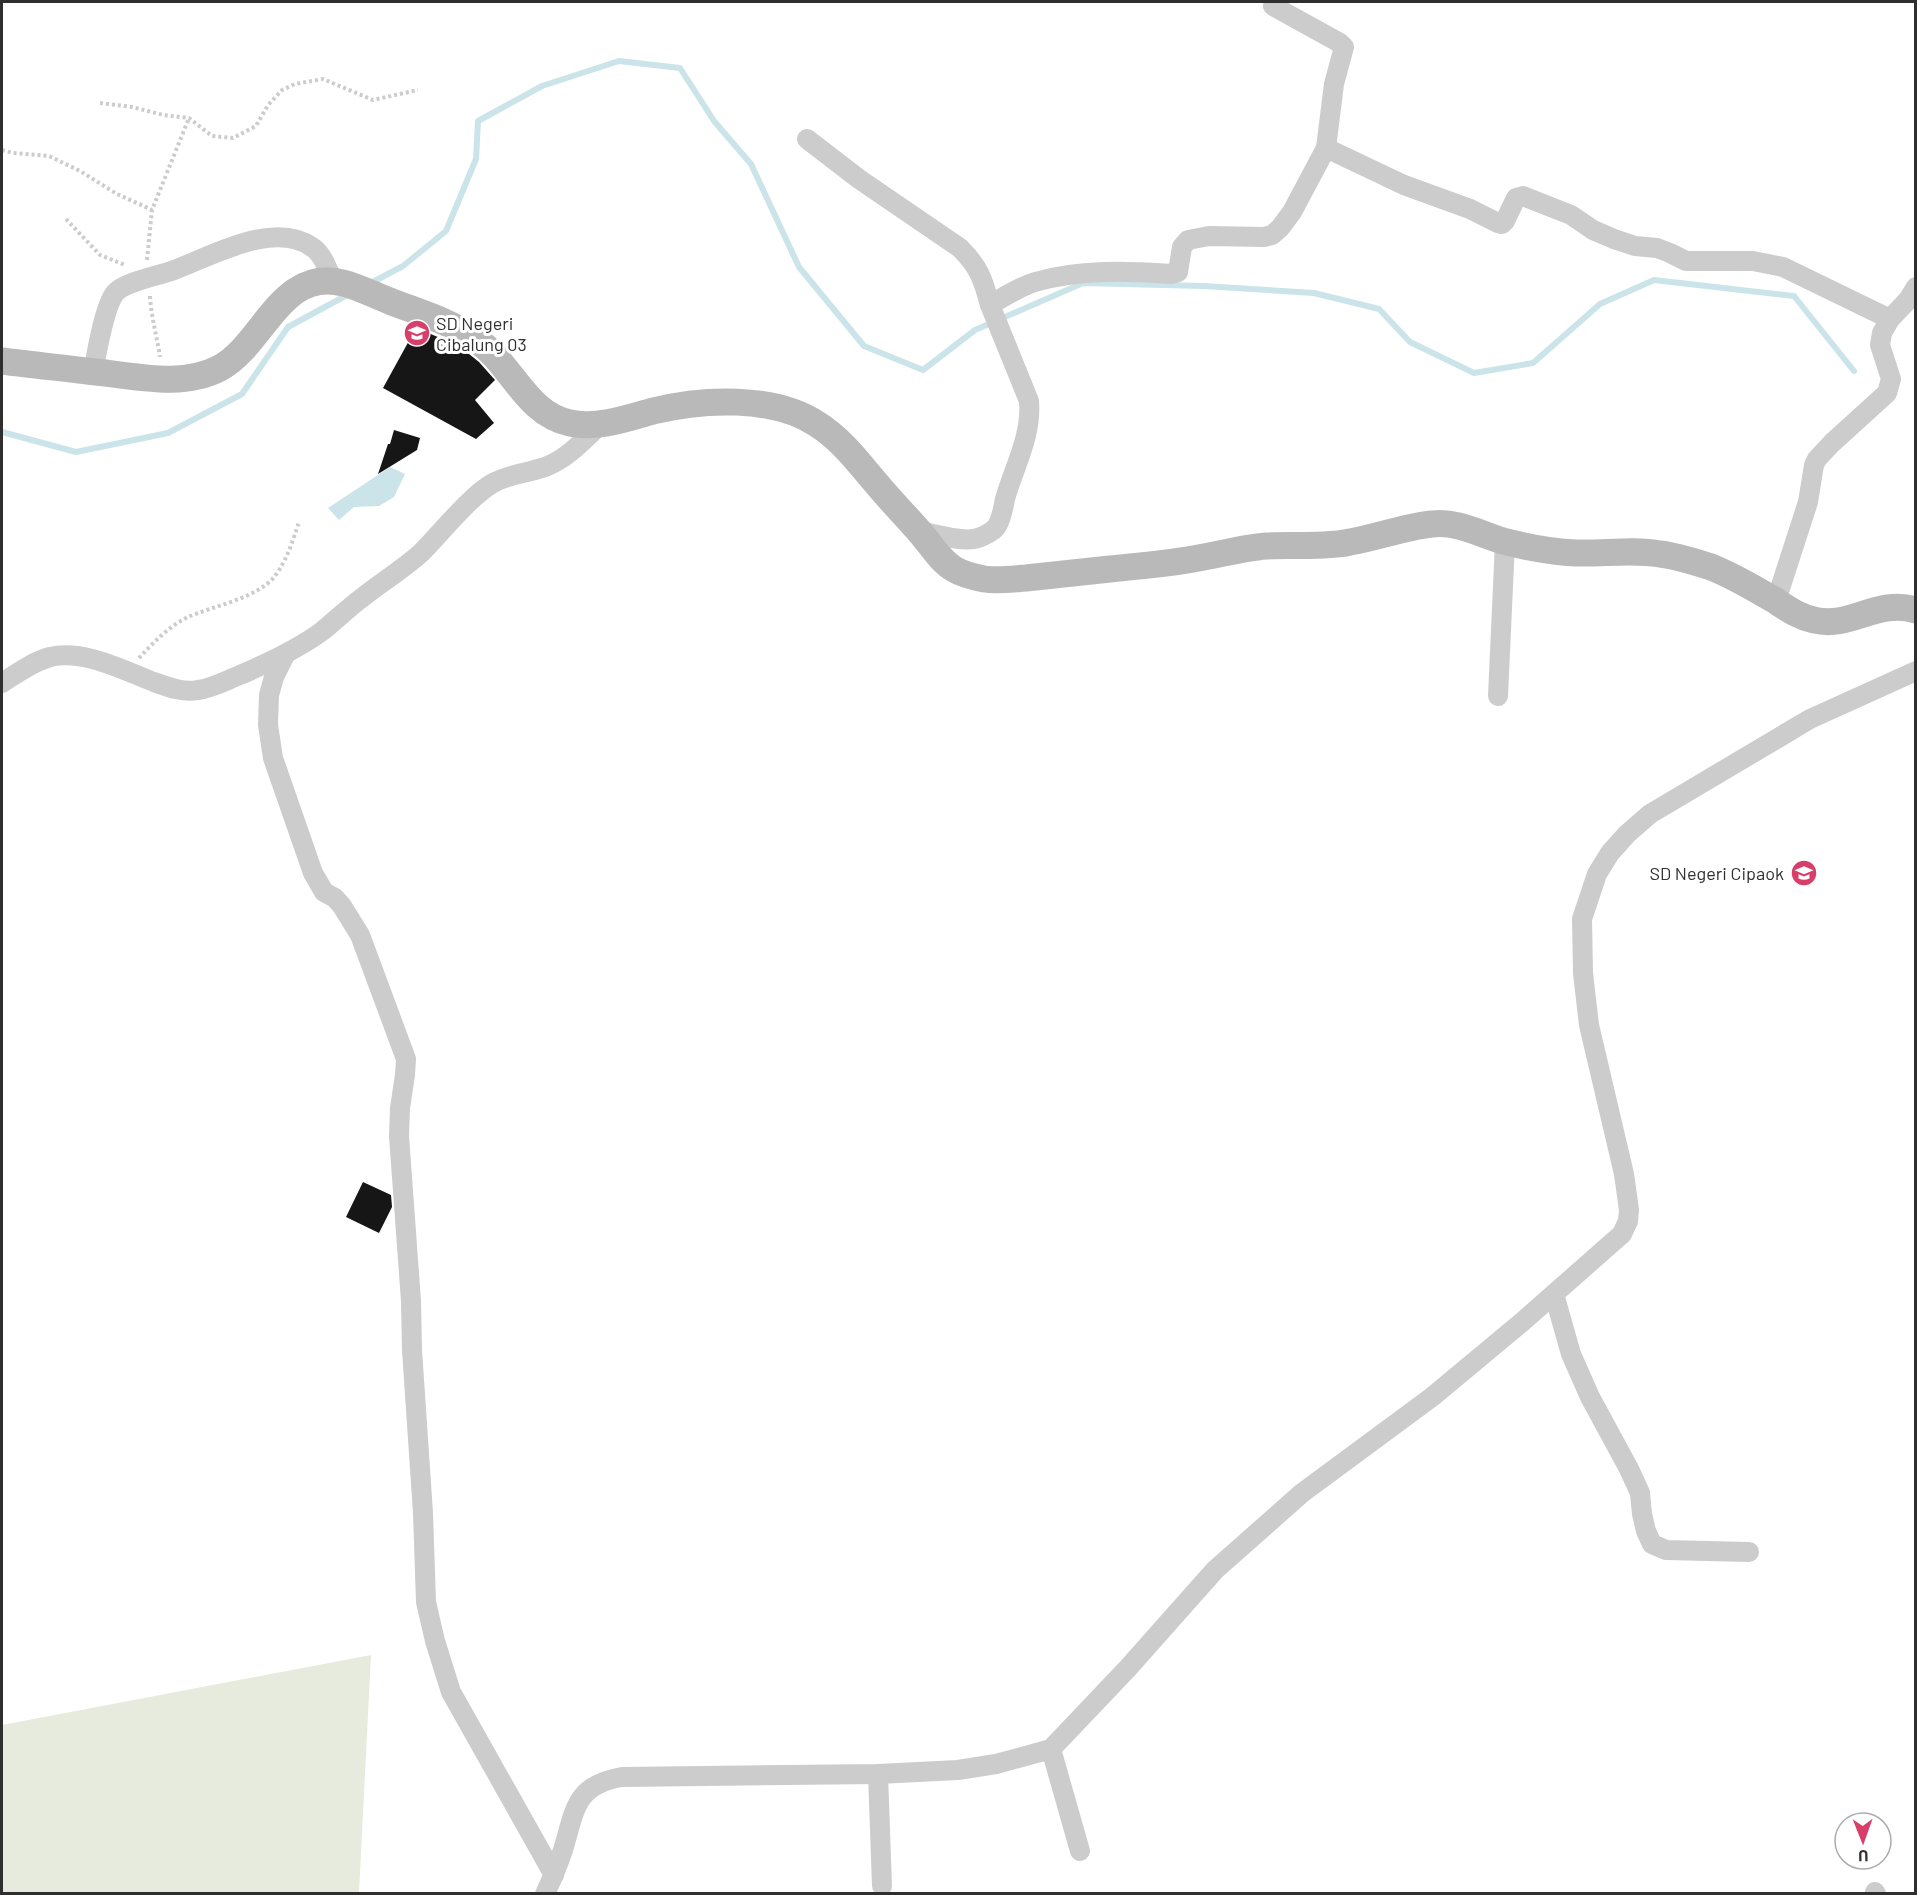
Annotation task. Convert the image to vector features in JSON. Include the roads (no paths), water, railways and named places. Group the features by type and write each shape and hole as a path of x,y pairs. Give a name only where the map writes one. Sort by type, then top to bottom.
{"street":[{"path":"992,313 1034,282 1093,271 1172,274 1178,272 1182,247 1188,240 1209,236 1264,237 1272,235 1280,228 1292,212 1326,148 1334,84 1344,47 1273,6"},
{"path":"807,139 859,179 960,248 974,262 1005,347 1029,401 1030,414 1024,443 1005,498 1002,516 995,529 977,539 956,538 919,531"},
{"path":"1326,148 1404,186 1470,209 1498,223 1502,224 1505,221 1516,198 1523,196 1571,214 1593,230 1614,239 1635,246 1657,248 1686,261 1753,261 1783,267 1890,319"},
{"path":"93,372 110,301 117,291 126,285 173,271 255,239 282,236 313,247 338,282"},
{"path":"2,361 148,379 189,378 208,373 226,364 240,352 292,292 310,284 338,282 441,321 478,341 506,369 530,400 555,418 567,423 580,425 602,423 708,402 764,405 804,417 819,425 854,454 878,486 941,558 956,571 985,579 1000,580 1188,560 1266,546 1322,546 1348,543 1389,532 1439,523 1455,524 1505,542 1572,553 1661,554 1729,574 1808,619 1842,622 1880,608 1907,607 1916,610"},
{"path":"1776,601 1808,502 1812,473 1817,459 1887,393 1891,379 1880,345 1882,333 1890,319 1908,300 1916,287"},
{"path":"2,683 30,665 49,657 69,655 119,667 167,687 195,691 210,688 285,655 320,632 360,599 406,566 492,484 546,466 566,455 602,423"},
{"path":"1498,696 1505,542"},
{"path":"285,655 274,677 268,704 267,724 273,758 313,873 324,892 335,898 342,906 360,935 406,1059 399,1136 423,1513 426,1602 451,1692 554,1875"},
{"path":"545,1893 554,1875 578,1801 589,1790 606,1780 622,1777 878,1774 958,1770 996,1764 1051,1749 1128,1668 1215,1570 1302,1493 1432,1397 1622,1234 1628,1221 1629,1210 1624,1174 1588,1025 1583,973 1582,919 1597,874 1610,853 1650,814 1810,719 1916,672"},
{"path":"1554,1294 1571,1354 1640,1493 1642,1514 1652,1544 1666,1550 1749,1552"},
{"path":"1051,1749 1080,1851"},
{"path":"878,1774 882,1886"}],"water":[{"path":"390,467 405,474 394,497 379,506 354,507 339,520 328,508"}],"waterway":[{"path":"369,284 403,266 446,231 476,159 478,121 542,86 619,61 680,68 714,121 751,164 799,267 864,346 923,370 975,330 1083,283 1203,286 1314,293 1379,309 1410,342 1474,373 1533,363 1600,304 1654,280 1794,296 1854,371"},
{"path":"2,432 76,452 168,433 242,394 288,327 349,294"}],"place":[{"name":"SD Negeri Cibalung 03","path":"417,333"},
{"name":"SD Negeri Cipaok","path":"1804,873"}]}
